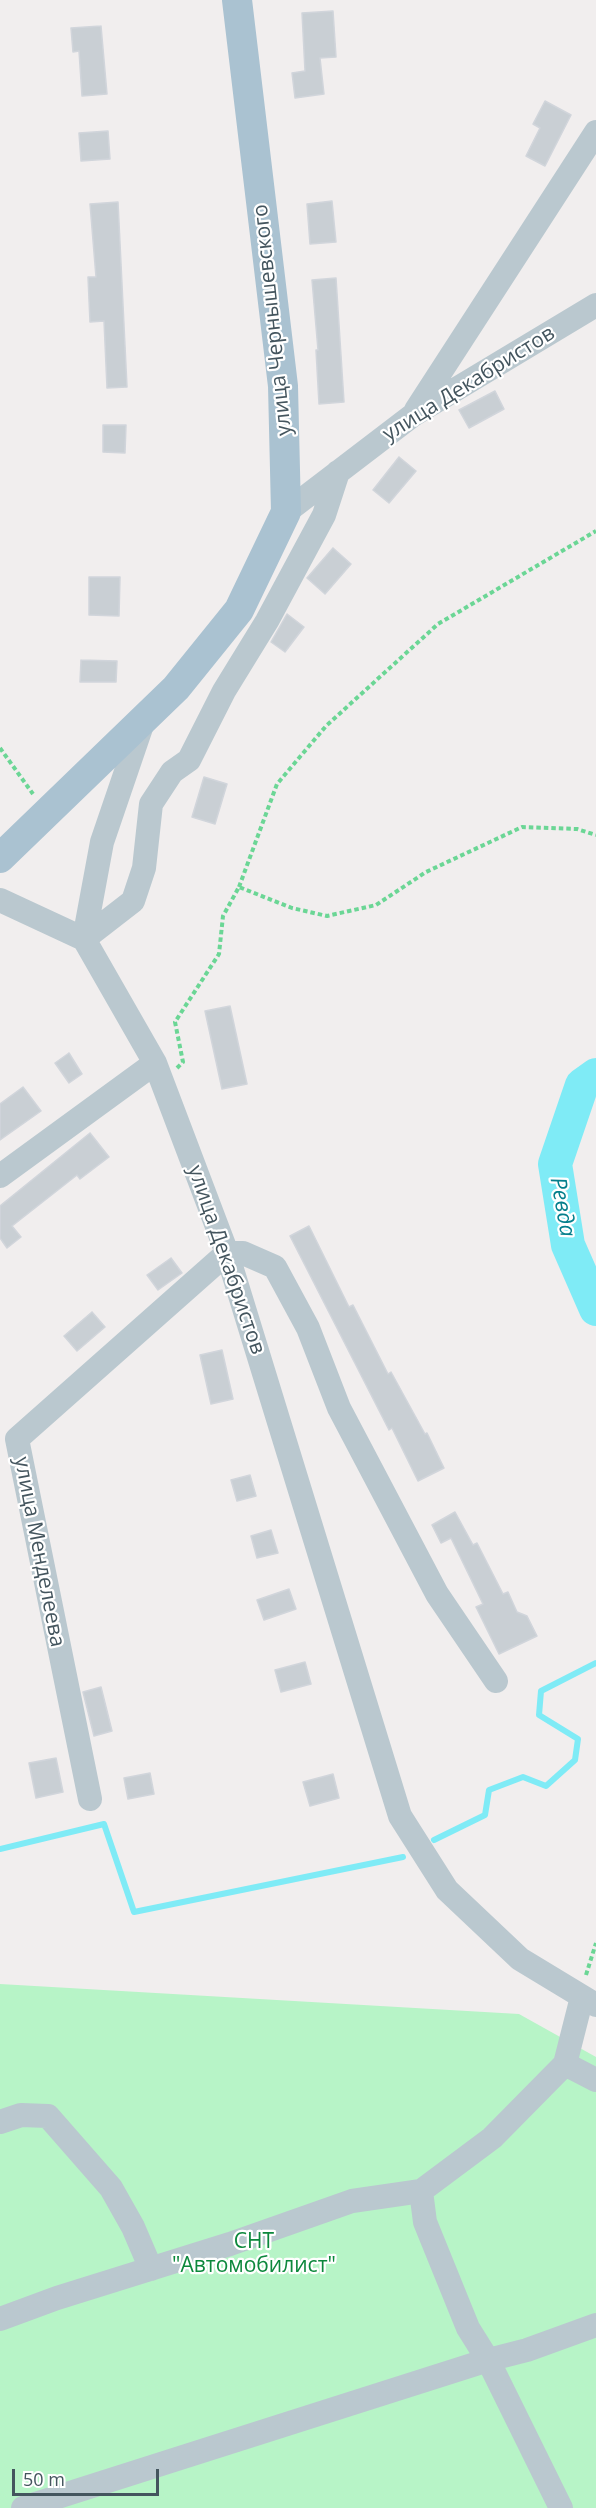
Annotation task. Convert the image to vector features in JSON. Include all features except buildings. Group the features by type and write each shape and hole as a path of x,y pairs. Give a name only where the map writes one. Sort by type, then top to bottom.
{"main road":[{"name":"улица Чернышевского","path":"0,858 176,688 239,610 286,512 283,386 237,0"}],"street":[{"path":"412,415 596,132"},
{"name":"улица Декабристов","path":"286,512 412,415 596,305"},
{"path":"84,939 133,901 144,868 151,804 172,772 189,760 224,691 267,621 324,514 338,472"},
{"path":"84,939 102,842 145,718"},
{"path":"0,900 84,939"},
{"name":"улица Декабристов","path":"84,939 159,1073 227,1253 400,1816 447,1890 520,1959 589,2001"},
{"path":"0,1176 159,1073"},
{"path":"227,1253 243,1253 275,1267 308,1328 339,1408 437,1594 496,1681"},
{"name":"улица Менделеева","path":"90,1799 16,1439 227,1253"},
{"path":"0,2319 230,2244 352,2201 421,2191 492,2138 565,2064 589,2001"},
{"path":"565,2064 596,2080"},
{"path":"0,2122 21,2115 48,2116 111,2188 133,2227 151,2269"},
{"path":"421,2191 425,2222 468,2328 488,2360 561,2508"},
{"path":"23,2508 488,2360 527,2350 596,2325"}],"path":[{"path":"159,1073 183,1062 175,1022 219,954 223,916 239,887 277,784 326,726 438,624 596,531"},
{"path":"0,748 46,813"},
{"path":"239,887 292,908 327,916 376,905 426,872 522,827 577,829 596,835"},
{"path":"589,2001 584,1982 596,1943"}],"green space":[{"name":"СНТ \"Автомобилист\"","path":"0,1984 519,2014 596,2057 596,2508 0,2508"}],"waterway":[{"name":"Ревда","path":"596,1075 582,1085 555,1164 568,1245 596,1309"},
{"path":"434,1840 485,1815 489,1790 523,1777 546,1786 575,1760 578,1739 539,1715 541,1691 596,1663"},
{"path":"0,1849 104,1824 134,1912 403,1857"}]}
